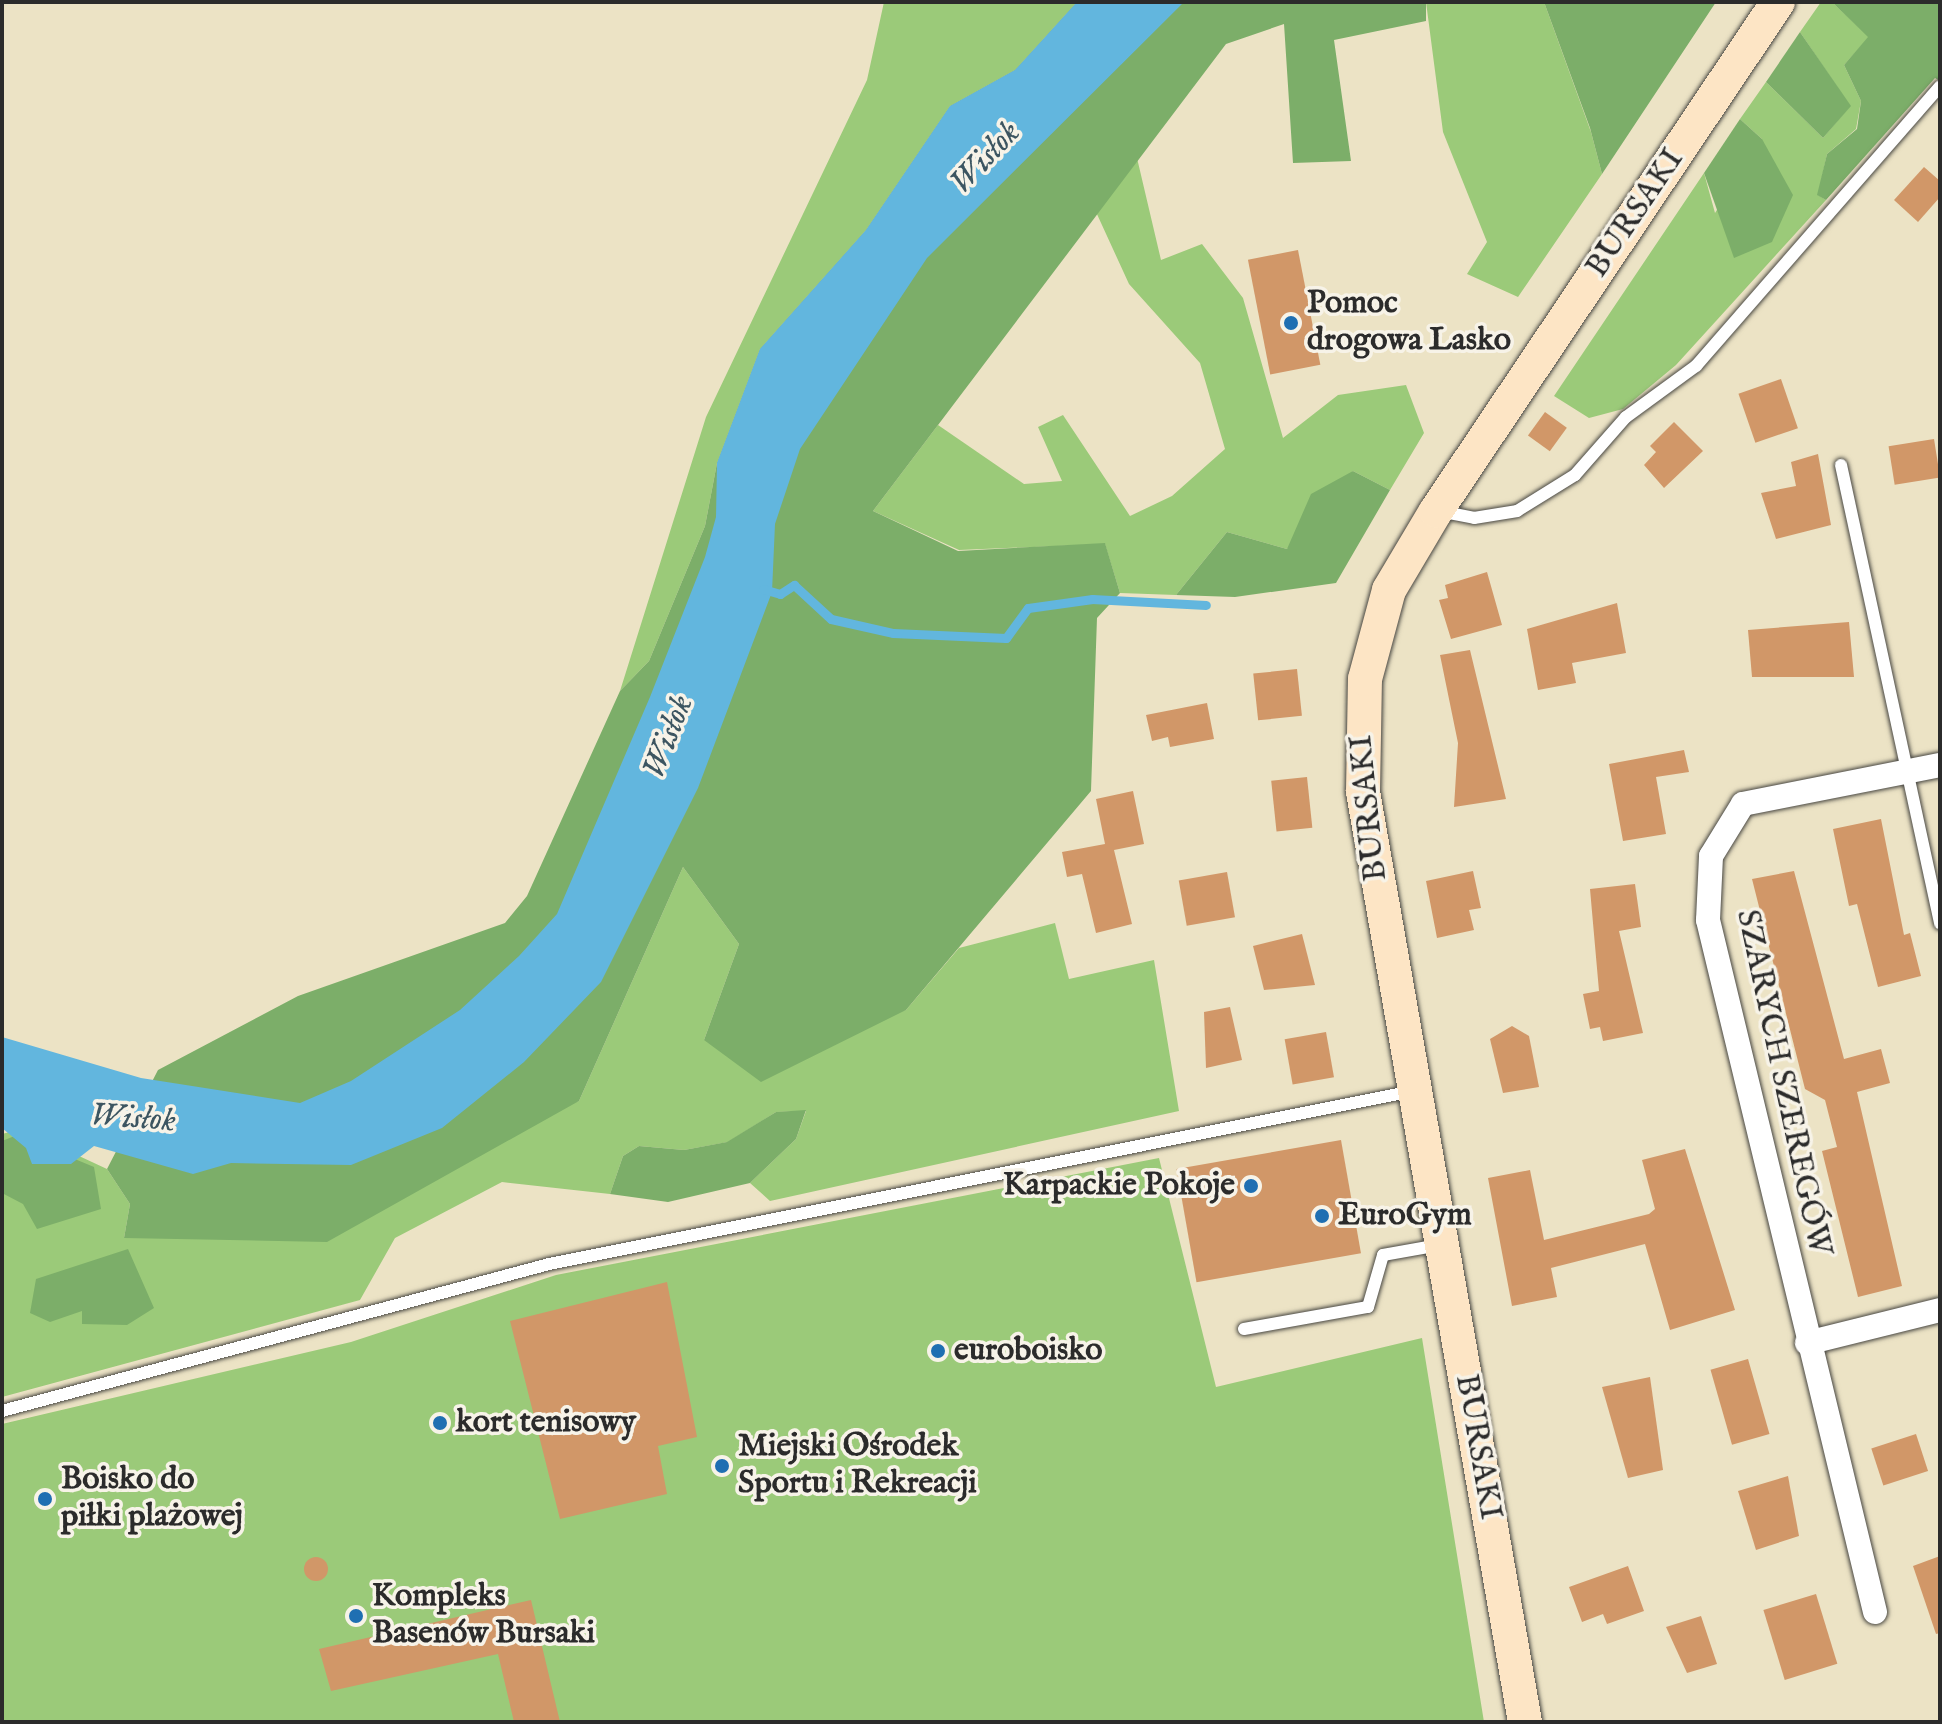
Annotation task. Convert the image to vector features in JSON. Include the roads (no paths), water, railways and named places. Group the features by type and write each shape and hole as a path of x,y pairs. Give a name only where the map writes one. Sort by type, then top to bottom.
{"street":[{"name":"BURSAKI","path":"1525,1722 1363,792 1359,728 1389,590 1436,511 1778,2"},
{"name":"SZARYCH SZEREGÓW","path":"1875,1612 1807,1343 1708,920 1711,856 1743,804 1940,765"},
{"path":"1807,1343 1940,1310"}],"lane":[{"path":"1436,511 1474,518 1517,511 1575,475 1626,417 1696,366 1940,86"},
{"path":"1841,465 1940,923"},
{"path":"2,1411 549,1264 1416,1090"},
{"path":"1244,1329 1368,1307 1383,1255 1443,1244"}],"water":[{"name":"Wisłok","path":"1077,2 1184,2 927,258 800,449 775,524 772,592 698,788 601,982 524,1062 442,1128 351,1165 231,1163 193,1174 94,1146 71,1164 32,1164 26,1148 2,1128 2,1037 141,1078 300,1103 351,1081 460,1010 519,956 557,914 650,697 705,557 716,517 717,463 760,349 866,230 950,106 1015,70"}],"waterway":[{"path":"763,589 780,594 794,585 831,619 893,633 1006,638 1028,608 1092,599 1206,605"}],"place":[{"name":"Pomoc drogowa Lasko","path":"1291,323"},
{"name":"Karpackie Pokoje","path":"1251,1186"},
{"name":"EuroGym","path":"1322,1216"},
{"name":"euroboisko","path":"938,1351"},
{"name":"kort tenisowy","path":"440,1423"},
{"name":"Miejski Ośrodek Sportu i Rekreacji","path":"722,1466"},
{"name":"Boisko do piłki plażowej","path":"45,1499"},
{"name":"Kompleks Basenów Bursaki","path":"356,1616"}]}
